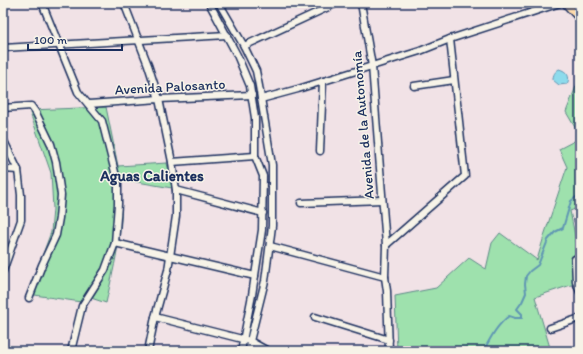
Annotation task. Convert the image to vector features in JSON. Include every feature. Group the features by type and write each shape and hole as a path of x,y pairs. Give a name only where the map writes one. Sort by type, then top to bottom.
{"main road":[{"path":"566,3 580,18"}],"street":[{"path":"42,3 78,92 102,121 118,184 115,243 105,270 82,306 71,351"},
{"path":"124,3 139,40 159,99 172,162 176,190 176,216 168,270 155,317 148,351"},
{"path":"209,3 237,55 250,86 255,118 255,156 263,176 262,230 241,351"},
{"path":"220,3 256,71 272,165 272,226 270,246 265,282 250,341 249,351"},
{"path":"244,46 337,3"},
{"name":"Avenida de la Autonomía","path":"361,3 372,66 386,245 385,277 387,291 389,351"},
{"path":"261,99 420,51 450,39 560,3"},
{"path":"3,48 227,35"},
{"path":"386,245 465,176 450,39"},
{"path":"414,86 454,80"},
{"path":"320,151 323,81"},
{"name":"Avenida Palosanto","path":"89,104 252,95"},
{"path":"3,108 31,106 36,113 51,144 56,162 61,195 56,235 29,298"},
{"path":"3,139 18,170 21,195 21,220 3,271"},
{"path":"172,162 255,156"},
{"path":"3,169 18,170"},
{"path":"176,190 263,213"},
{"path":"301,203 382,200"},
{"path":"115,243 255,276"},
{"path":"270,246 385,277"},
{"path":"580,257 575,259 576,282 580,292"},
{"path":"155,317 250,341 268,351"},
{"path":"314,317 389,340"},
{"path":"550,328 580,318"}],"green space":[{"path":"580,82 580,136 566,112 577,84"},
{"path":"106,107 118,166 167,163 172,188 120,179 122,210 121,226 106,303 85,296 81,302 28,294 51,232 53,209 51,173 29,110"},
{"path":"580,138 580,207 570,211 580,260 580,282 535,297 551,351 397,351 395,296 436,288 469,258 486,269 492,243 500,233 537,260 567,167 559,149"}],"water":[{"path":"559,69 568,75 569,79 567,84 559,85 553,80 554,73"}],"waterway":[{"path":"480,351 484,350 498,327 509,316 522,318 522,314 517,309 526,293 526,276 538,265 548,240 555,232 563,228 571,201 580,194"}],"district":[{"name":"Aguas Calientes","path":"152,176"}]}
